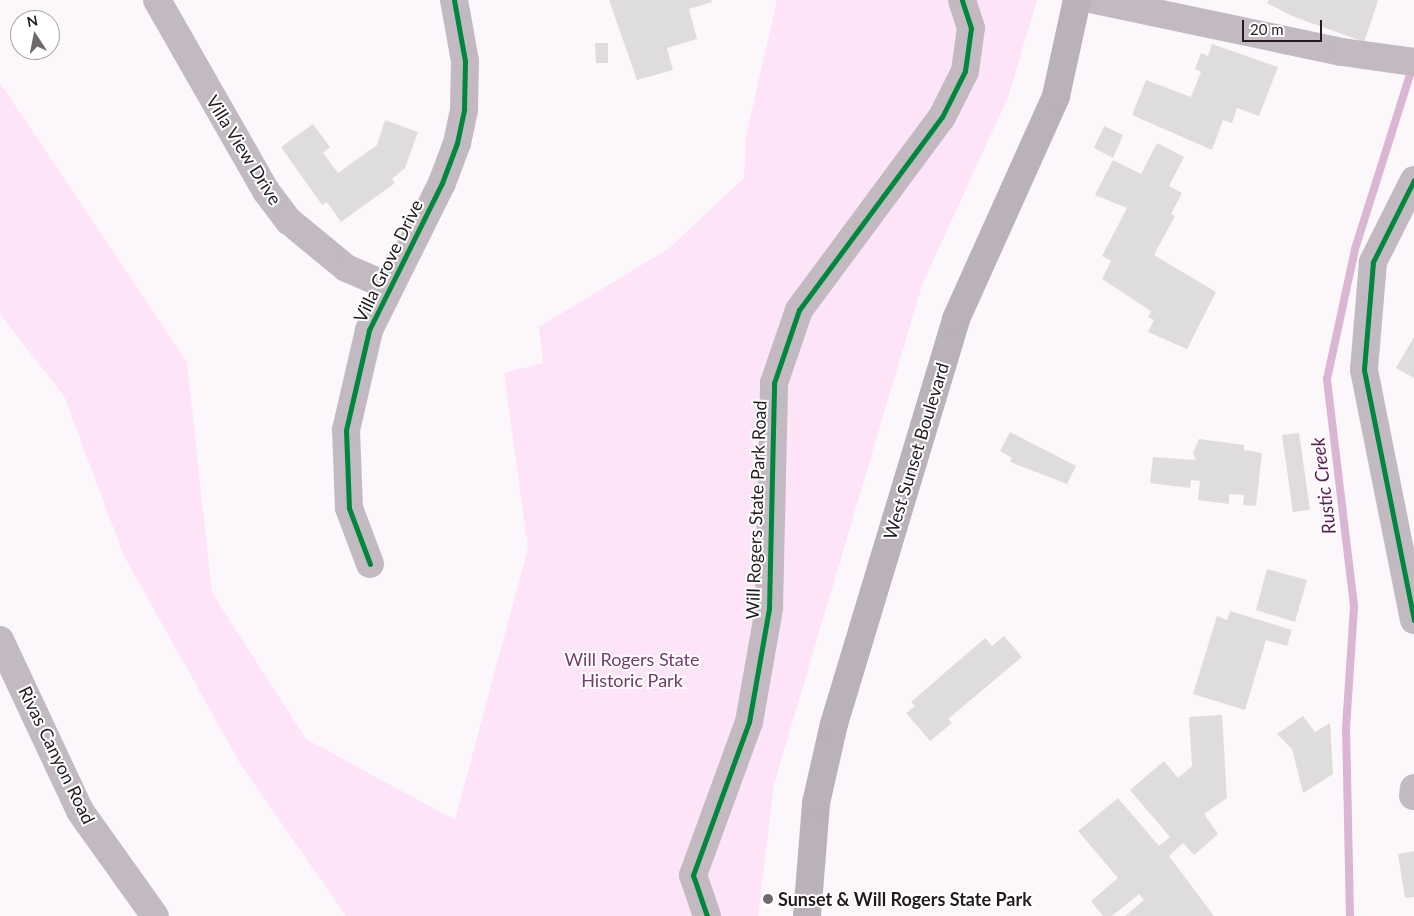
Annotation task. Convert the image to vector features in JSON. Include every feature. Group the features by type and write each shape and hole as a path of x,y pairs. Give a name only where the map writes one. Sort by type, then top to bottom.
{"main road":[{"name":"West Sunset Boulevard","path":"807,916 816,803 834,724 956,319 1056,96 1077,0"}],"street":[{"name":"Villa View Drive","path":"157,0 266,191 289,221 346,268 388,286"},
{"name":"Villa Grove Drive","path":"370,564 349,508 346,430 369,330 388,286 442,183 457,143 464,109 465,61 454,0"},
{"name":"Will Rogers State Park Road","path":"707,916 693,875 749,722 769,608 774,383 799,310 942,117 966,72 971,28 962,0"},
{"path":"1095,0 1405,61"},
{"path":"1414,180 1373,262 1364,370 1414,620"},
{"name":"Rivas Canyon Road","path":"0,640 80,811 155,916"}],"green space":[{"name":"Will Rogers State Historic Park","path":"777,0 1037,0 1008,97 922,285 774,784 758,916 346,916 241,765 124,556 64,396 0,314 0,83 187,362 212,593 306,739 455,820 528,548 504,373 543,363 539,327 668,249 744,178 746,136"}],"building":[{"path":"609,0 711,0 712,2 689,9 697,39 667,48 673,70 637,80"},
{"path":"1269,0 1378,1 1364,42 1292,16 1267,3"},
{"path":"595,43 608,43 608,63 596,63"},
{"path":"1212,44 1278,67 1259,116 1237,108 1232,123 1223,120 1212,150 1132,115 1146,80 1191,97 1201,72 1195,69 1201,53 1208,56"},
{"path":"385,120 418,132 405,168 392,179 395,183 341,222 327,202 322,205 281,147 313,124 330,147 323,153 338,173 377,145"},
{"path":"1104,126 1123,135 1113,158 1094,148"},
{"path":"1157,143 1184,157 1169,186 1182,193 1171,214 1175,216 1154,255 1216,292 1187,349 1148,332 1154,320 1148,317 1151,311 1102,279 1111,261 1102,256 1127,208 1095,195 1113,160 1141,174"},
{"path":"1414,337 1414,378 1396,368"},
{"path":"1010,432 1076,466 1067,484 1010,462 1012,458 1000,451"},
{"path":"1299,433 1310,510 1293,512 1282,435"},
{"path":"1199,439 1244,445 1244,450 1262,453 1256,506 1243,505 1244,495 1229,494 1229,504 1198,500 1200,481 1191,480 1190,488 1150,483 1153,457 1196,460 1193,453"},
{"path":"1267,569 1307,580 1295,622 1256,610"},
{"path":"1230,611 1292,630 1287,646 1266,640 1245,710 1193,694 1217,616 1227,620"},
{"path":"1004,636 1022,657 948,719 952,723 930,741 906,713 915,706 911,702 985,638 992,646"},
{"path":"1222,715 1227,798 1204,814 1218,834 1194,855 1183,843 1169,856 1214,916 1125,916 1144,900 1139,894 1112,916 1103,916 1091,901 1118,878 1078,831 1118,798 1159,846 1170,837 1130,790 1164,761 1178,778 1192,766 1189,717"},
{"path":"1303,716 1315,732 1330,723 1333,774 1303,793 1292,749 1277,734"},
{"path":"1414,851 1414,897 1405,898 1398,854"}],"waterway":[{"name":"Rustic Creek","path":"1350,916 1346,728 1354,606 1327,379 1355,249 1413,65"}],"cycle path":[{"path":"370,564 349,508 346,430 369,330 442,183 457,143 464,109 465,61 454,0"},
{"path":"707,916 693,875 749,722 769,608 774,383 799,310 942,117 965,71 971,28 962,0"},
{"path":"1414,180 1373,262 1364,370 1414,620"}],"place":[{"name":"Sunset & Will Rogers State Park","path":"768,899"}]}
